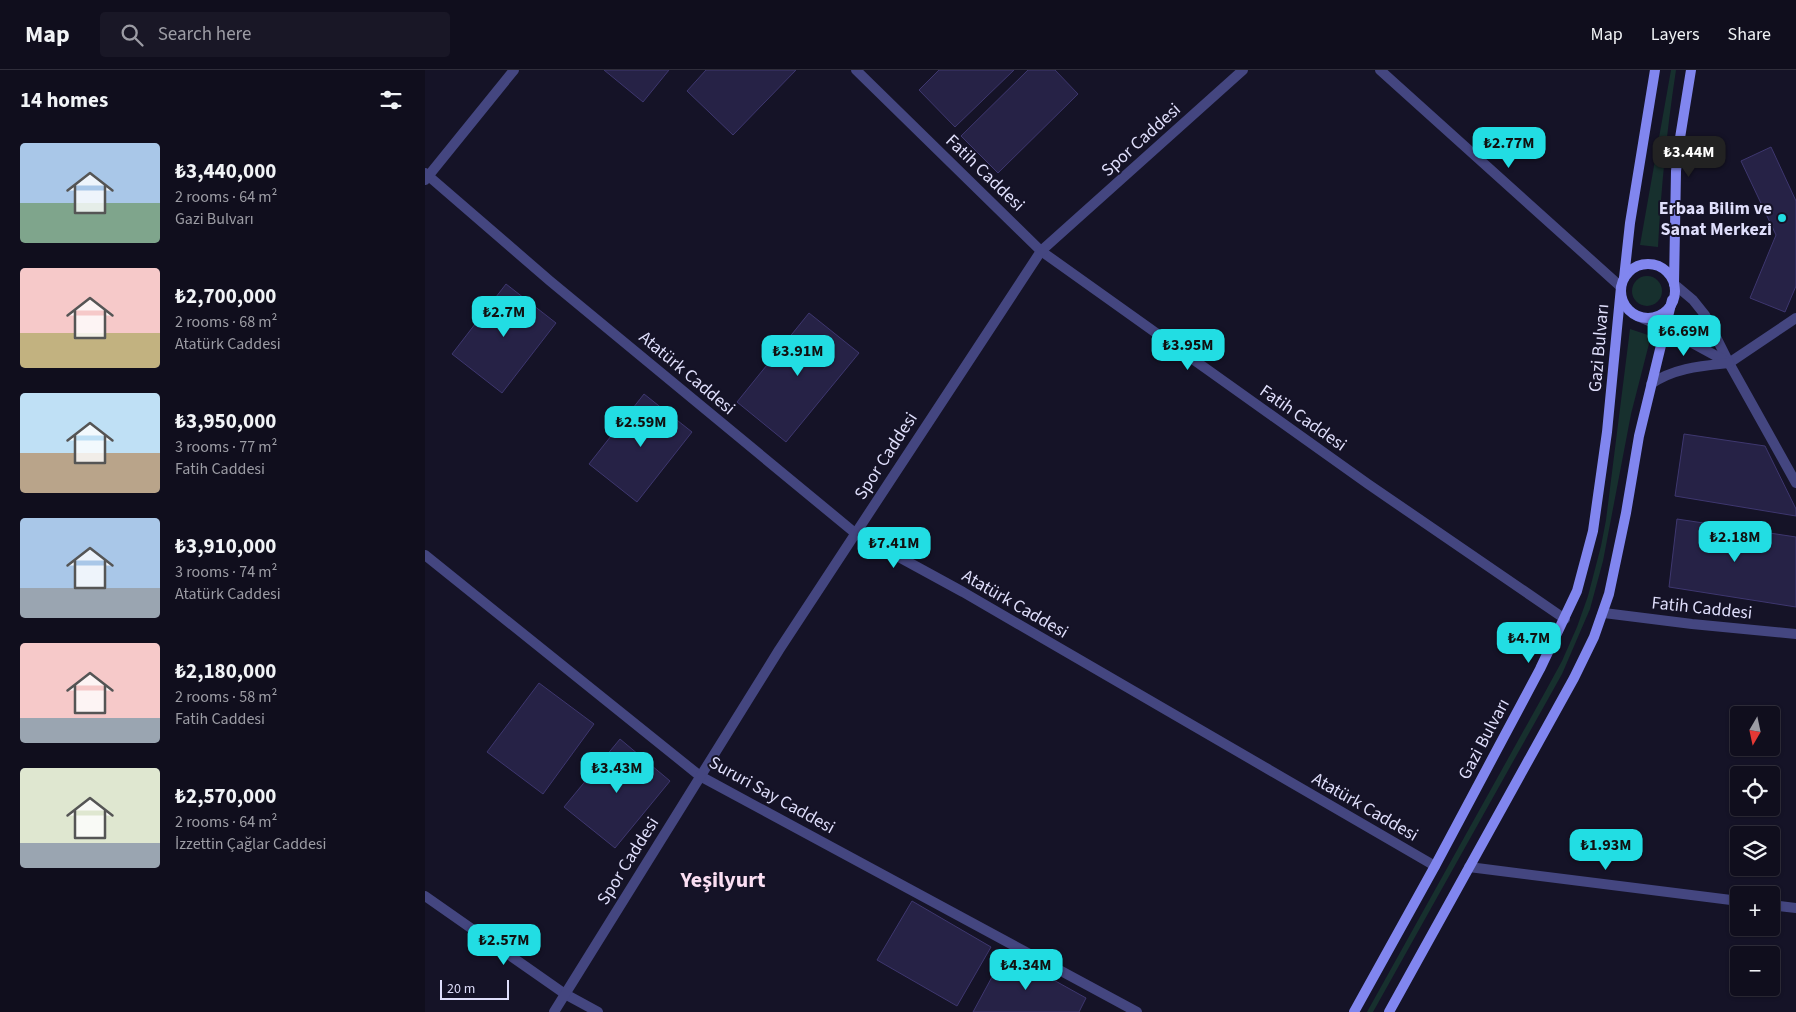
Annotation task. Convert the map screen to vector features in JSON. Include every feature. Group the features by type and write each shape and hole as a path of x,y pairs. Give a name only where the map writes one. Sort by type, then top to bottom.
{"main road":[{"name":"Gazi Bulvarı","path":"1354,1012 1435,866 1535,678 1577,591 1593,531 1607,432 1630,223 1655,70"},
{"path":"1389,1012 1585,657 1604,613 1611,586 1639,436 1673,300 1676,171 1691,70"},
{"path":"1622,283 1629,271 1637,266 1646,264 1655,265 1664,270 1674,284"},
{"name":"Gazi Bulvarı","path":"1622,283 1621,296 1625,305 1637,316 1654,317 1668,308 1673,300"}],"street":[{"path":"426,177 514,70"},
{"name":"Fatih Caddesi","path":"856,70 1041,250 1369,484 1565,619"},
{"name":"Spor Caddesi","path":"554,1012 700,776 855,533 1041,250 1243,70"},
{"path":"1381,70 1622,283"},
{"name":"Atatürk Caddesi","path":"426,177 855,533 963,592 1435,866"},
{"path":"1674,284 1693,300 1705,315 1729,363 1796,483"},
{"path":"1637,316 1665,328 1729,363"},
{"path":"1651,384 1661,377 1680,370 1729,363 1796,318"},
{"name":"Sururi Say Caddesi","path":"425,555 700,776 1137,1012"},
{"name":"Fatih Caddesi","path":"1604,613 1796,634"},
{"path":"1469,867 1730,900"},
{"path":"425,896 565,994 598,1012"},
{"path":"1780,906 1796,908"}],"green space":[{"path":"1671,70 1676,70 1665,158 1658,247 1640,245"},
{"path":"1647,276 1653,277 1661,285 1661,297 1653,305 1647,306 1641,305 1633,297 1632,291 1633,285 1641,277"},
{"path":"1630,329 1651,336 1631,414 1603,561 1590,609 1562,674 1373,1012 1367,1012 1562,661 1577,627 1588,596 1606,520"}],"building":[{"path":"604,70 669,70 643,102"},
{"path":"706,70 796,70 733,135 687,91"},
{"path":"939,70 1014,70 955,127 919,90"},
{"path":"1028,70 1055,70 1078,94 998,173 961,136"},
{"name":"Erbaa Bilim ve Sanat Merkezi","path":"1771,147 1796,201 1796,286 1785,312 1750,298 1776,235 1741,161"},
{"path":"506,284 556,323 502,393 452,354"},
{"path":"809,313 859,353 786,442 737,402"},
{"path":"644,394 692,432 637,502 589,464"},
{"path":"1684,434 1765,446 1796,509 1796,516 1675,496"},
{"path":"1677,519 1796,537 1796,607 1669,587"},
{"path":"539,683 594,724 543,794 487,752"},
{"path":"620,739 670,781 615,848 564,807"},
{"path":"912,901 991,947 957,1006 877,960"},
{"path":"1005,953 1086,998 1079,1012 973,1012"}],"place":[{"name":"Erbaa Bilim ve Sanat Merkezi","path":"1782,218"}],"district":[{"name":"Yeşilyurt","path":"723,880"}]}
